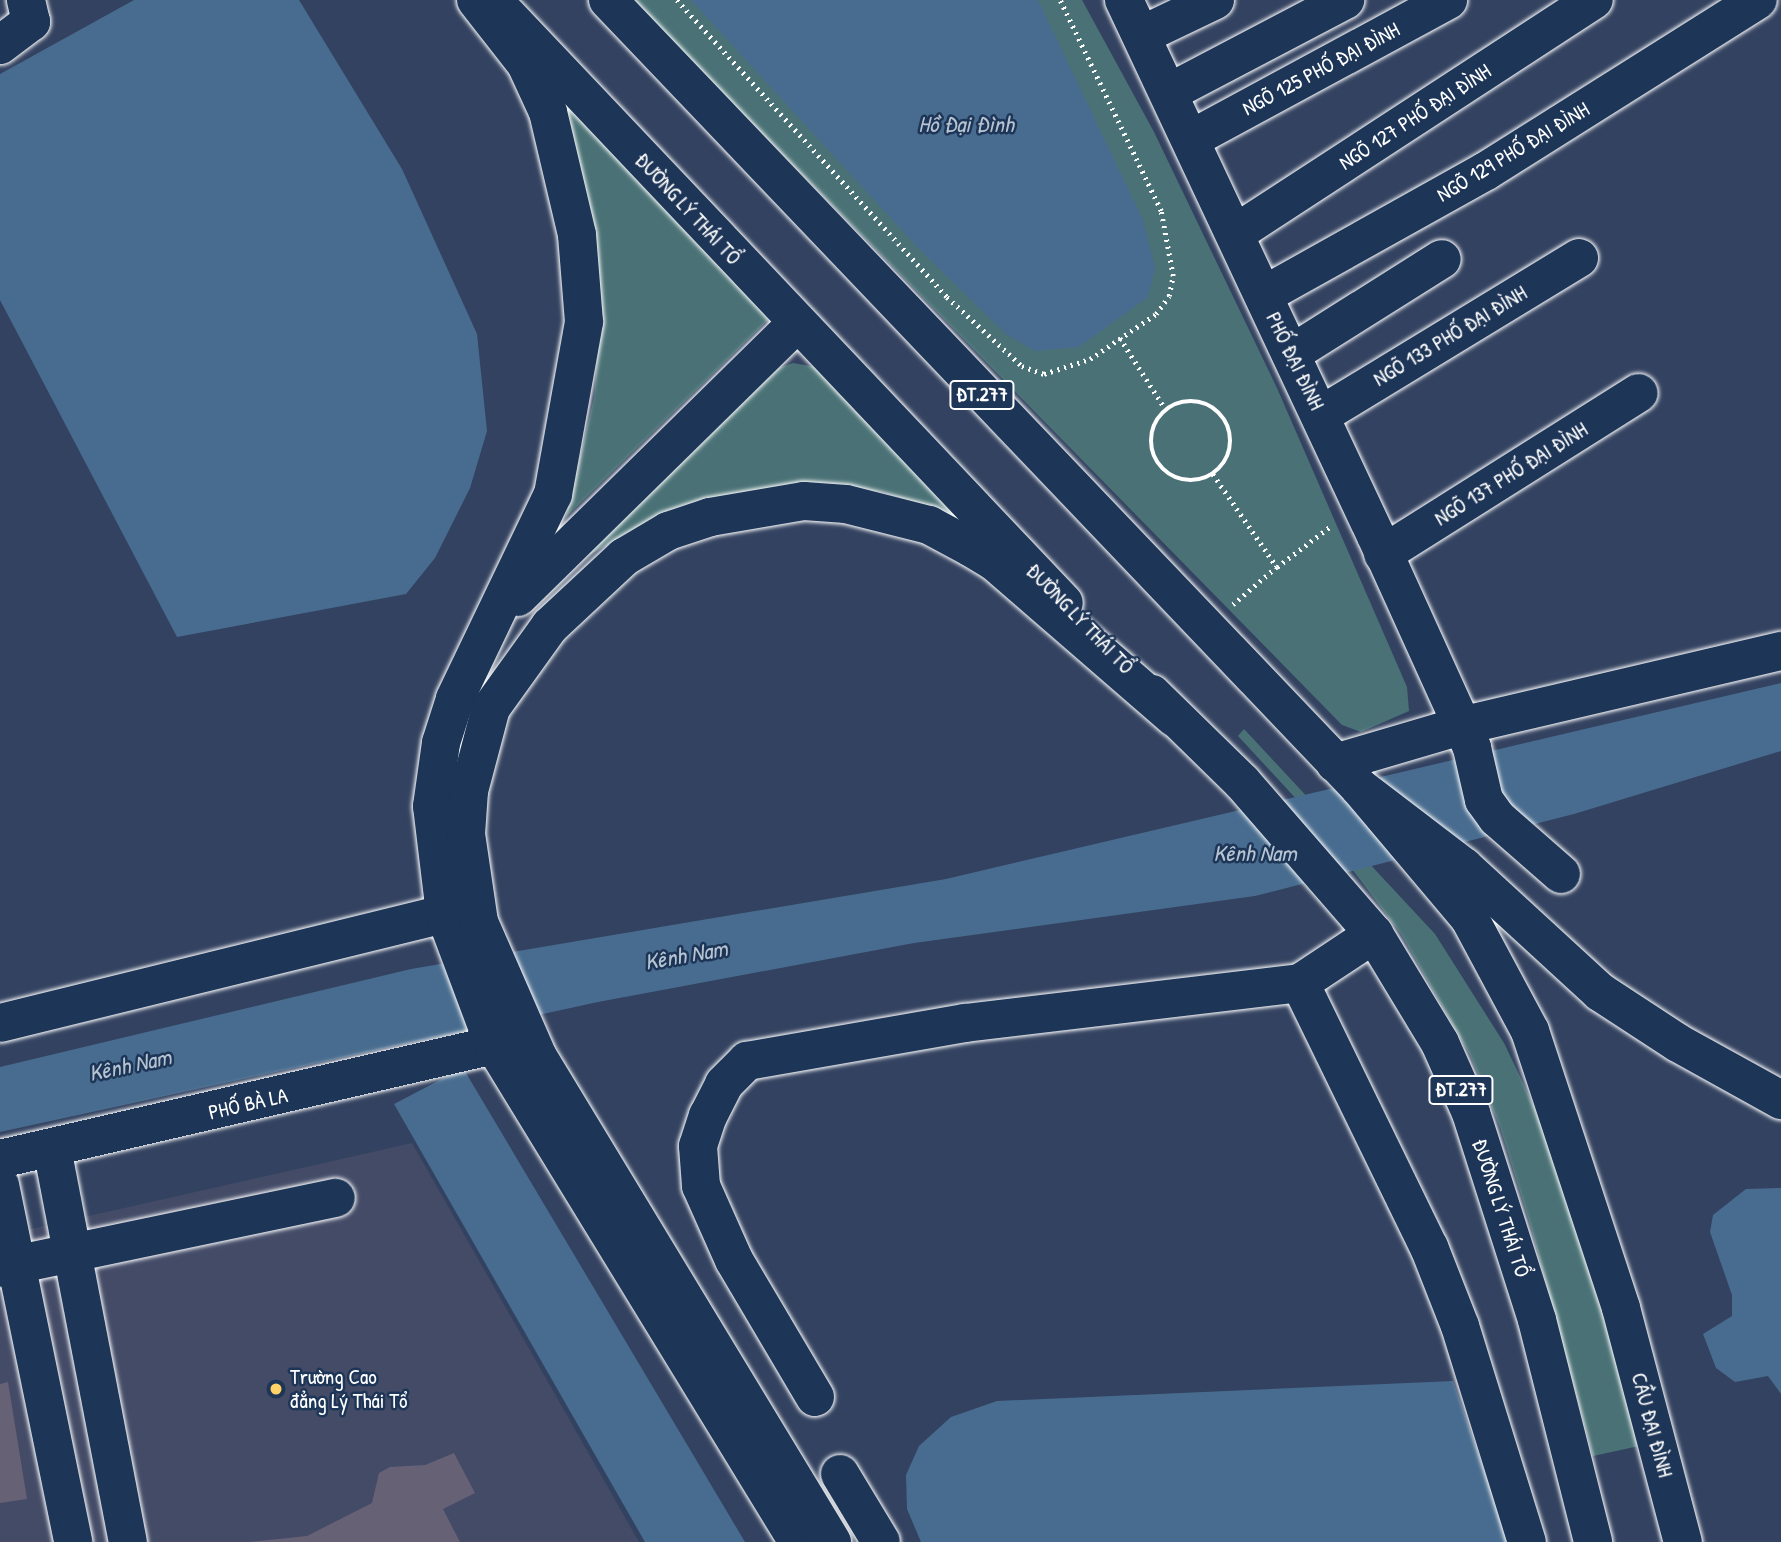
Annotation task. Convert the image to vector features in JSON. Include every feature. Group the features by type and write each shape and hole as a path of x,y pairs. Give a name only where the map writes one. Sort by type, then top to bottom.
{"main road":[{"path":"0,45 31,22 26,0"},
{"path":"476,0 540,89 570,194 584,322 553,494 499,616 455,699 440,743 432,806 494,1045 798,1542"},
{"name":"ĐƯỜNG LÝ THÁI TỔ","path":"492,0 796,324 1175,718 1242,782 1374,934 1440,1044 1471,1113 1537,1320 1593,1542"},
{"name":"ĐT.277","path":"608,0 1347,775"},
{"name":"PHỐ ĐẠI ĐÌNH","path":"1124,0 1193,138 1290,354 1321,415 1461,726 1480,783 1497,818 1561,874"},
{"path":"1142,35 1215,0"},
{"path":"1170,92 1345,0"},
{"name":"NGÕ 125 PHỐ ĐẠI ĐÌNH","path":"1193,138 1448,0"},
{"name":"NGÕ 127 PHỐ ĐẠI ĐÌNH","path":"1236,233 1594,0"},
{"name":"NGÕ 129 PHỐ ĐẠI ĐÌNH","path":"1264,295 1486,172 1758,0"},
{"name":"NGÕ 133 PHỐ ĐẠI ĐÌNH","path":"1321,415 1579,258"},
{"path":"1290,354 1442,259"},
{"path":"499,616 796,324"},
{"name":"NGÕ 137 PHỐ ĐẠI ĐÌNH","path":"1383,554 1639,393"},
{"path":"832,1542 538,1057 462,918 469,791 491,708 517,665 578,595 624,557 668,531 710,517 804,502 846,504 929,525 995,562 1175,718"},
{"path":"1781,651 1461,726 1347,775 1450,871 1600,992 1678,1044 1781,1100"},
{"name":"CẦU ĐẠI ĐÌNH","path":"1450,871 1470,919 1530,1031 1622,1308 1683,1542"},
{"path":"0,1023 462,918"},
{"path":"815,1397 734,1260 701,1186 698,1146 708,1116 724,1084 747,1061 809,1046 965,1023 1300,983 1374,934"},
{"path":"1300,983 1429,1247 1460,1326 1527,1542"},
{"name":"PHỐ BÀ LA","path":"0,1159 494,1045"},
{"path":"52,1148 128,1542"},
{"path":"0,1185 9,1266 73,1542"},
{"path":"9,1266 336,1198"},
{"path":"840,1474 881,1542"}],"path":[{"path":"677,0 947,297 1022,366 1044,374 1066,371 1156,314 1169,296 1172,251 1161,211 1060,0"},
{"path":"1120,338 1166,410"},
{"path":"1201,403 1224,419 1231,447 1213,474 1191,482 1160,466 1152,432 1166,410 1201,403"},
{"path":"1213,474 1277,567"},
{"path":"1226,611 1277,567 1331,526"}],"shaded area":[{"name":"Trường Cao đẳng Lý Thái Tổ","path":"412,1143 639,1542 0,1542 0,1236"}],"green space":[{"path":"631,0 1082,0 1154,132 1277,388 1407,687 1409,711 1361,732 1342,725"},
{"path":"562,100 769,319 566,517 594,398 601,311"},
{"path":"793,363 816,367 957,517 883,492 808,482 722,497 650,522 574,563 770,371"},
{"path":"1244,729 1435,934 1504,1043 1560,1161 1639,1446 1593,1456 1530,1224 1500,1127 1470,1055 1401,934 1312,816 1238,736"}],"water":[{"path":"134,0 299,0 402,169 477,334 487,431 470,488 435,558 406,594 177,637 0,300 0,74"},
{"name":"Hồ Đại Đình","path":"691,0 1038,0 1143,220 1155,268 1148,297 1079,347 1035,351 1007,335 921,251"},
{"name":"Kênh Nam","path":"1781,683 1781,751 1574,814 1255,896 914,943 598,1002 0,1132 0,1067 411,969 946,879"},
{"path":"463,1068 745,1542 645,1542 394,1104"},
{"path":"1781,1188 1781,1394 1768,1376 1735,1382 1716,1368 1703,1334 1732,1316 1732,1295 1710,1232 1713,1215 1746,1189"},
{"path":"1453,1381 1509,1542 921,1542 907,1509 906,1475 919,1446 951,1417 997,1401"}],"building":[{"path":"8,1382 27,1499 0,1503 0,1384"},
{"path":"454,1453 475,1493 443,1509 460,1542 248,1542 307,1536 372,1503 379,1473 390,1467 425,1465"}],"place":[{"name":"Trường Cao đẳng Lý Thái Tổ","path":"276,1389"}]}
